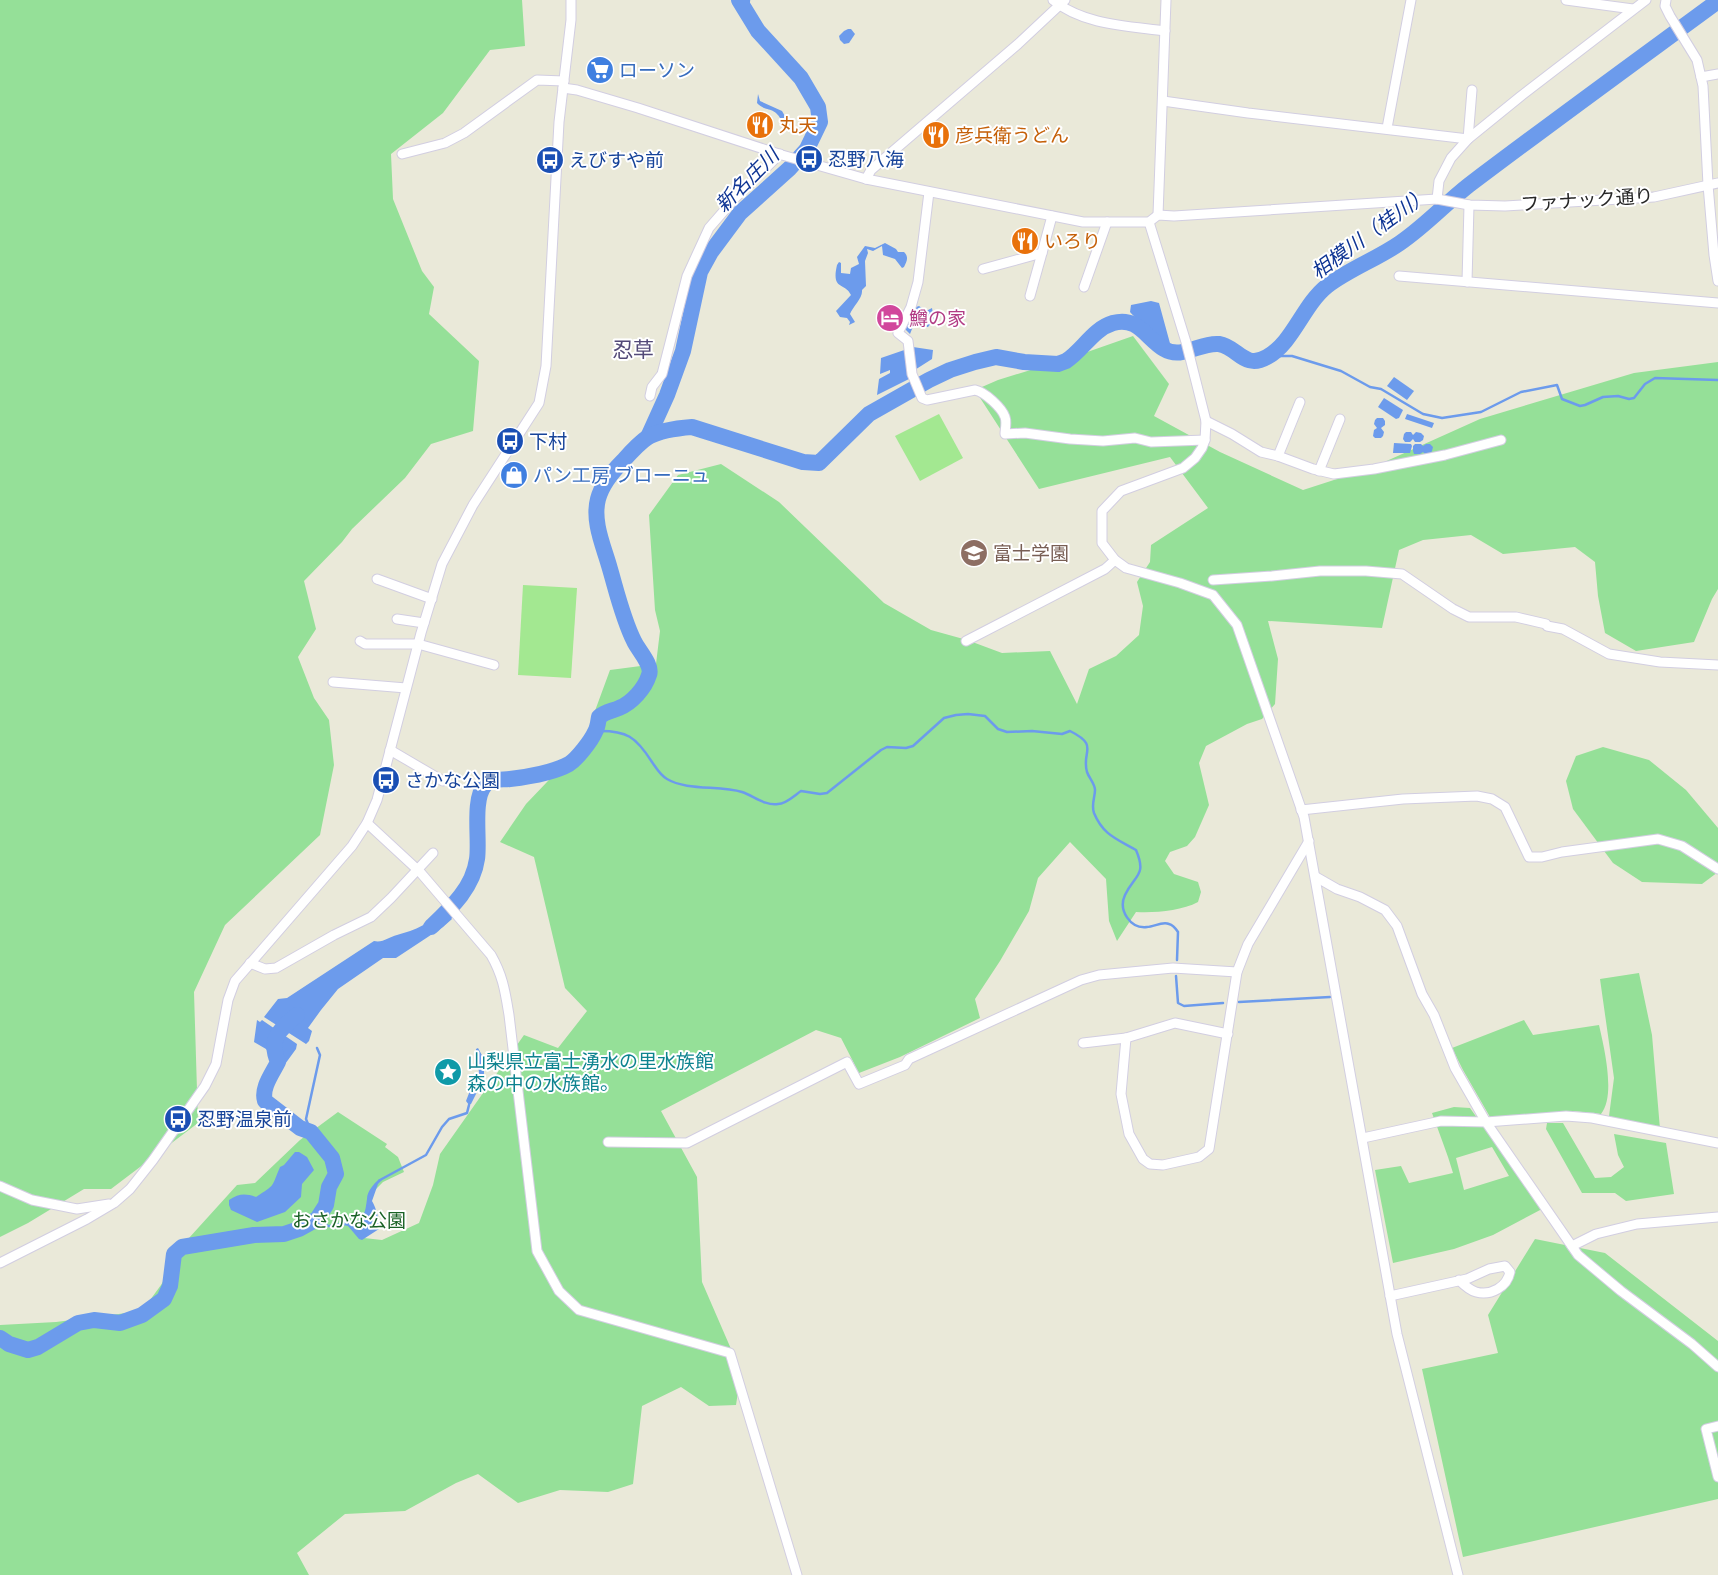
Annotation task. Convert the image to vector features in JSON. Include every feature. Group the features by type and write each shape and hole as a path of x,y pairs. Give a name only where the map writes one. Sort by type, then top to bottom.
{"street":[{"path":"0,1263 87,1219 114,1203 130,1189 153,1160 205,1086 216,1064 228,1000 235,982 352,846 367,822 377,800 418,644 442,564 473,505 539,403 546,366 556,162 572,0"},
{"path":"402,154 445,144 464,134 537,80 564,84 577,90 781,155 866,179 1083,222 1148,222 1158,215 1166,0"},
{"path":"1387,128 1411,0"},
{"path":"1566,0 1633,9"},
{"path":"1437,199 1439,181 1451,158 1468,139 1646,0"},
{"path":"1666,0 1665,6 1670,16 1697,60 1703,86 1708,186 1718,281"},
{"path":"866,179 871,170 1018,44 1059,2 1079,15 1103,22 1165,31"},
{"path":"1701,77 1718,74"},
{"path":"1468,139 1472,90"},
{"path":"1163,101 1468,139"},
{"path":"650,396 652,387 662,374 687,276 709,228 736,197 781,155"},
{"name":"ファナック通り","path":"1158,215 1174,216 1437,199 1469,205 1506,206 1654,197 1718,183"},
{"path":"929,192 918,282 911,307 898,333 908,340 912,374 922,398 927,400 975,390 982,391 1005,417 1005,434 1025,433 1103,441 1135,438 1151,442 1205,440"},
{"path":"1467,282 1469,205"},
{"path":"1030,296 1052,216"},
{"path":"1084,287 1107,222"},
{"path":"1148,222 1186,342 1206,422 1205,440 1195,458 1183,468 1121,491 1102,511 1102,543 1115,560 1126,568 1180,583 1213,595 1237,625 1301,810 1316,876 1397,1334 1458,1575"},
{"path":"983,269 1042,253"},
{"path":"1399,276 1718,303"},
{"path":"1278,456 1300,402"},
{"path":"1319,471 1340,419"},
{"path":"1206,422 1232,434 1261,452 1334,474 1374,469 1445,455 1501,440"},
{"path":"966,641 1105,569 1115,560"},
{"path":"1213,580 1320,571 1366,571 1402,574 1468,617 1516,617 1546,624 1547,626 1563,629 1609,654 1660,662 1718,665"},
{"path":"377,579 432,598"},
{"path":"397,619 424,623"},
{"path":"360,641 365,644 418,644 494,665"},
{"path":"333,682 406,688"},
{"path":"390,750 443,781"},
{"path":"1301,810 1403,799 1477,796 1492,799 1506,807 1529,857 1658,839 1682,846 1718,869"},
{"path":"367,822 418,870 491,955 500,970 504,982 537,1251 559,1291 579,1310 730,1353 797,1575"},
{"path":"1126,1038 1121,1094 1129,1134 1143,1159 1150,1164 1164,1165 1199,1157 1209,1148 1237,972 1248,944 1309,841"},
{"path":"250,963 265,969 276,968 334,935 371,917 392,898 433,854"},
{"path":"1316,876 1337,889 1386,910 1397,926 1422,994 1434,1015 1455,1068 1486,1122 1578,1255 1621,1291 1692,1344 1718,1367"},
{"path":"608,1142 687,1143 847,1062 859,1084 905,1065 909,1059 1081,980 1099,975 1172,968 1237,972"},
{"path":"1083,1043 1126,1038 1175,1023 1228,1034"},
{"path":"1363,1138 1441,1121 1486,1122 1578,1117 1616,1122 1718,1143"},
{"path":"0,1186 32,1200 77,1209 114,1203"},
{"path":"1572,1246 1596,1234 1637,1224 1718,1217"},
{"path":"1390,1296 1459,1280 1489,1269 1505,1266 1510,1272 1508,1279 1502,1287 1492,1291 1478,1293 1469,1290 1459,1280"},
{"path":"1718,1426 1706,1429 1718,1476"}],"green space":[{"path":"0,0 522,0 525,46 490,50 443,113 391,154 393,199 422,271 434,287 429,314 479,361 473,431 431,444 405,478 352,529 304,581 316,629 298,657 314,698 329,720 334,765 320,835 225,925 194,992 198,1123 111,1189 84,1189 28,1223 0,1237"},
{"name":"おさかな公園","path":"1133,336 1169,384 1154,416 1220,452 1303,490 1371,468 1480,419 1634,373 1718,362 1718,589 1694,642 1636,651 1605,633 1598,596 1595,562 1575,547 1503,554 1471,535 1423,540 1399,550 1382,628 1268,621 1278,659 1275,704 1262,719 1247,724 1206,746 1199,763 1209,805 1195,837 1187,846 1170,852 1165,861 1174,874 1198,882 1201,892 1198,902 1184,908 1168,911 1136,912 1117,941 1109,921 1106,879 1070,842 1038,878 1029,911 975,999 980,1018 900,1057 859,1073 841,1038 816,1030 661,1111 697,1177 702,1282 741,1372 736,1405 709,1406 681,1387 642,1406 633,1484 608,1492 560,1490 518,1503 478,1474 456,1483 405,1511 345,1514 297,1553 309,1575 0,1575 0,1325 56,1322 142,1311 161,1285 189,1238 237,1185 255,1183 300,1140 338,1112 387,1144 385,1147 398,1157 404,1172 383,1182 369,1196 364,1238 382,1240 419,1223 433,1185 440,1154 524,1035 558,1048 587,1011 565,988 534,857 500,842 526,804 568,760 585,738 610,670 656,664 660,631 655,610 649,515 678,475 721,464 779,502 884,603 931,630 967,640 1002,653 1050,651 1077,704 1089,669 1116,656 1139,635 1143,606 1137,582 1150,562 1151,545 1208,508 1170,457 1039,489 975,390 998,380"},
{"path":"939,414 963,458 920,481 895,436"},
{"path":"523,585 577,588 571,678 518,675"},
{"path":"1603,747 1649,760 1686,790 1718,828 1718,872 1702,884 1642,882 1613,863 1573,809 1566,781 1576,756"},
{"path":"1639,973 1652,1035 1660,1129 1609,1116 1614,1078 1600,979"},
{"path":"1524,1020 1533,1035 1599,1025 1608,1071 1608,1096 1601,1114 1573,1111 1490,1117 1452,1048"},
{"path":"1454,1107 1470,1108 1542,1209 1493,1235 1454,1249 1393,1263 1375,1170 1401,1166 1409,1183 1453,1173 1432,1113","holes":["1492,1147 1509,1176 1464,1190 1456,1158"]},
{"path":"1547,1123 1563,1123 1595,1178 1611,1177 1624,1167 1618,1155 1614,1134 1666,1143 1674,1194 1626,1201 1615,1193 1582,1193 1546,1129"},
{"path":"1535,1239 1605,1253 1718,1341 1718,1499 1463,1557 1422,1369 1498,1353 1488,1315"}],"water":[{"path":"848,29 851,29 855,34 849,43 844,44 839,36"},
{"path":"758,94 760,101 782,111 786,118 784,121 782,122 773,111 757,103"},
{"path":"885,243 898,252 904,252 907,257 906,263 902,268 895,259 883,255 882,246 873,251 867,249 868,253 865,261 866,286 850,314 855,322 849,325 850,322 847,318 840,317 836,311 851,295 837,282 837,265 839,262 841,263 841,273 850,274 851,268 859,264 857,257 865,246 875,248"},
{"path":"1151,301 1159,303 1171,347 1165,347 1156,342 1143,324 1130,312 1131,305"},
{"path":"919,306 926,311 932,308 934,320 928,327 924,327 920,322 914,324 910,334 905,329 914,315 916,307"},
{"path":"913,347 933,350 932,359 910,373 911,378 877,395 879,379 890,373 890,370 880,374 881,358"},
{"path":"1394,377 1414,391 1407,400 1387,386"},
{"path":"1384,398 1403,410 1399,418 1396,419 1378,407"},
{"path":"1407,414 1434,423 1432,428 1405,419"},
{"path":"1377,418 1383,418 1385,421 1385,425 1381,428 1384,432 1381,438 1373,436 1374,430 1377,428 1374,424"},
{"path":"1406,432 1411,432 1413,435 1416,432 1421,433 1424,436 1423,440 1415,442 1413,439 1410,442 1405,442 1403,439"},
{"path":"1394,443 1411,444 1410,453 1393,453"},
{"path":"1415,444 1423,446 1430,444 1433,447 1432,451 1430,454 1423,452 1414,454 1413,446"},
{"path":"442,907 452,919 443,927 396,958 383,958 338,989 308,1028 312,1031 306,1044 264,1017 278,999 287,998 374,941 383,941 422,926 433,918"},
{"path":"257,1020 260,1022 262,1020 297,1044 296,1049 280,1071 266,1049 254,1042"},
{"path":"478,1048 484,1059 484,1078 469,1105 466,1101 479,1071 475,1063 476,1049"},
{"path":"295,1152 299,1152 307,1157 314,1170 302,1184 301,1197 285,1212 257,1222 231,1210 229,1200 242,1195 256,1197 270,1187 280,1167"},
{"path":"379,1179 382,1180 378,1184 372,1201 379,1229 362,1240 348,1226 348,1223 355,1223 363,1215 368,1193"}],"waterway":[{"name":"新名庄川","path":"648,437 667,395 683,351 700,272 711,252 740,213 790,168 807,149 820,122 818,107 801,78 758,31 739,0"},
{"name":"新名庄川","path":"749,0 748,7 751,20"},
{"name":"相模川（桂川）","path":"431,927 460,897 475,869 478,851 477,820 479,800 485,785 493,780 541,774 569,764 580,754 590,740 597,728 599,717 629,703 647,680 650,671 649,667 634,641 623,615 596,517 598,499 605,483 615,469 641,442 663,431 692,427 803,462 819,463 869,414 929,380 950,370 996,357 1024,362 1058,364 1066,361 1100,330 1113,323 1122,322 1135,325 1164,349 1171,352 1178,353 1205,345 1219,344 1252,361 1267,357 1284,343 1311,303 1327,286 1344,274 1391,249 1409,236 1469,185 1718,1"},
{"path":"1269,356 1292,356 1341,371 1370,387 1381,389 1423,414 1442,418 1481,412 1521,392 1557,385 1562,399 1580,406 1603,397 1634,398 1645,384 1655,378 1718,380"},
{"path":"596,731 616,732 630,737 641,746 660,774 675,783 694,787 733,790 773,804 784,803 801,791 820,794 827,793 881,750 887,747 906,748 913,746 944,718 956,715 985,716 998,729 1007,732 1032,731 1062,734 1070,731 1079,736 1087,745 1087,772 1095,788 1094,813 1102,827 1111,836 1136,850 1139,859 1140,870 1125,895 1123,901 1124,912 1131,922 1141,927 1150,927 1164,923 1173,926 1178,932 1177,960"},
{"path":"1176,976 1178,1003 1184,1006 1223,1003"},
{"path":"1239,1002 1330,997"},
{"name":"相模川（桂川）","path":"0,1338 9,1344 28,1350 38,1347 78,1323 94,1320 120,1323 142,1315 164,1299 170,1286 174,1254 182,1247 254,1235 284,1234 299,1229 317,1219 326,1205 329,1187 336,1174 332,1158 311,1132 300,1128 265,1101 264,1096 268,1081 278,1062 274,1047 277,1035 297,1015"},
{"path":"311,1132 306,1119 320,1055 317,1048"},
{"path":"380,1180 426,1155 442,1127 449,1119 467,1113 469,1105"},
{"path":"317,1219 327,1226 349,1225"}],"place":[{"name":"ローソン","path":"600,70"},
{"name":"丸天","path":"760,125"},
{"name":"彦兵衛うどん","path":"936,135"},
{"name":"忍野八海","path":"809,159"},
{"name":"えびすや前","path":"550,160"},
{"name":"いろり","path":"1025,241"},
{"name":"鱒の家","path":"890,318"},
{"name":"下村","path":"510,441"},
{"name":"パン工房 ブローニュ","path":"514,475"},
{"name":"富士学園","path":"974,553"},
{"name":"さかな公園","path":"386,780"},
{"name":"山梨県立富士湧水の里水族館 森の中の水族館。","path":"448,1072"},
{"name":"忍野温泉前","path":"178,1119"}],"district":[{"name":"忍草","path":"633,349"}]}
